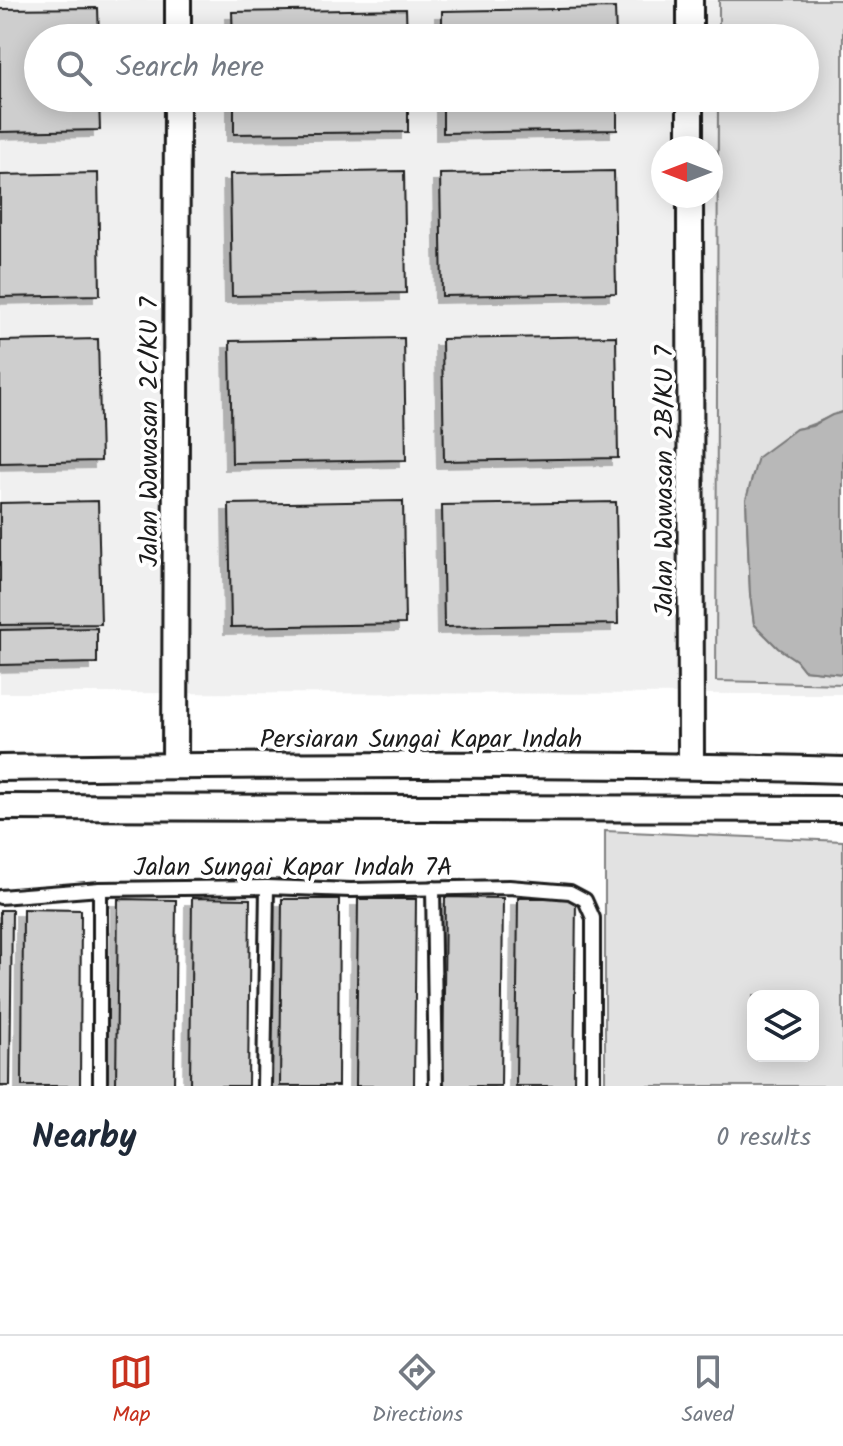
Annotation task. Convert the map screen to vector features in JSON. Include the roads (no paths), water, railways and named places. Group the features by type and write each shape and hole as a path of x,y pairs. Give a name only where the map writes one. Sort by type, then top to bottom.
{"street":[{"path":"178,0 178,24"},
{"path":"690,0 690,24"},
{"name":"Jalan Wawasan 2C/KU 7","path":"175,766 177,112"},
{"path":"690,112 690,136"},
{"name":"Jalan Wawasan 2B/KU 7","path":"690,208 691,765"},
{"name":"Persiaran Sungai Kapar Indah","path":"0,768 691,765 843,770"},
{"path":"0,807 843,809"}],"lane":[{"name":"Jalan Sungai Kapar Indah 7A","path":"0,897 100,889 267,887 351,890 524,888 570,892 585,900 593,918 593,1086"},
{"path":"264,1086 267,887"},
{"path":"433,888 436,1086"},
{"path":"100,889 100,1086"}]}
